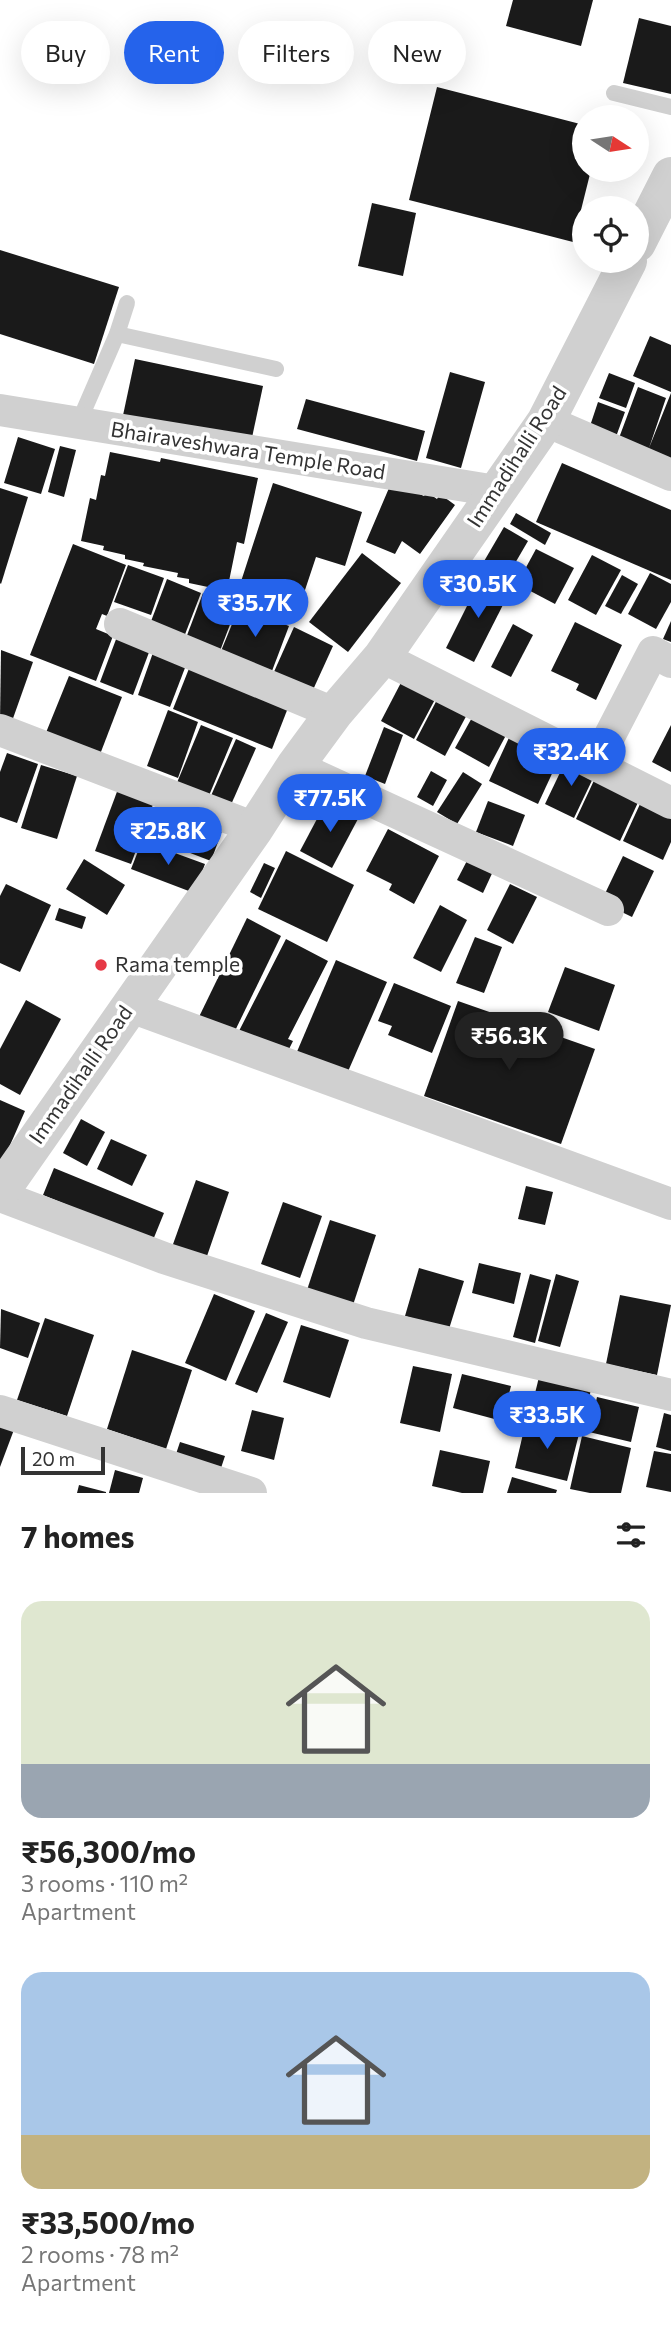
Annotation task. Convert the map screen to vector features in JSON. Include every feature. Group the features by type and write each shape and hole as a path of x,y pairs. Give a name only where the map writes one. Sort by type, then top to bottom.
{"street":[{"path":"649,219 671,176"},
{"name":"Immadihalli Road","path":"0,1194 128,1006 255,828 295,766 334,713 382,657 546,421 622,273"},
{"name":"Bhairaveshwara Temple Road","path":"0,410 496,491"},
{"path":"546,421 671,475"},
{"path":"120,624 334,713"},
{"path":"595,764 653,652 671,662"},
{"path":"382,657 671,803"},
{"path":"0,730 255,828"},
{"path":"295,766 608,910"},
{"path":"128,1006 671,1204"},
{"path":"0,1194 164,1258 366,1323 671,1395"},
{"path":"0,1411 251,1493"}],"lane":[{"path":"614,93 671,107"},
{"path":"78,424 117,334 127,303"},
{"path":"117,334 276,369"}],"building":[{"path":"513,0 593,0 581,46 506,26"},
{"path":"639,18 671,26 671,94 623,83"},
{"path":"437,87 572,122 572,182 588,182 584,196 572,196 572,242 409,200"},
{"path":"372,203 416,213 403,276 358,266"},
{"path":"0,250 119,287 94,364 0,334"},
{"path":"650,336 671,345 671,392 633,376"},
{"path":"135,359 263,386 250,447 122,420"},
{"path":"450,372 485,382 461,468 426,458"},
{"path":"609,373 635,383 626,408 599,398"},
{"path":"638,387 666,398 649,448 671,393 671,469 616,446"},
{"path":"306,399 425,431 417,461 297,429"},
{"path":"598,402 625,412 613,445 587,435"},
{"path":"18,437 55,449 41,494 4,483"},
{"path":"60,446 76,450 64,497 48,492"},
{"path":"110,452 160,462 161,458 258,478 244,544 237,542 227,591 189,583 189,579 177,577 178,573 143,566 144,563 125,559 125,555 103,550 104,546 81,541 90,498 96,500 101,475 105,476"},
{"path":"562,463 671,510 671,580 536,522"},
{"path":"392,481 424,496 427,492 437,499 440,494 455,505 420,554 402,541 395,554 366,542"},
{"path":"273,483 362,512 345,566 316,557 295,620 235,600"},
{"path":"0,488 28,497 1,584 0,583"},
{"path":"516,513 551,533 545,545 510,524"},
{"path":"504,527 528,541 507,577 483,563"},
{"path":"73,544 126,565 107,616 102,614 96,629 113,636 96,681 30,655"},
{"path":"536,549 574,568 555,604 517,584"},
{"path":"362,553 401,583 348,652 309,622"},
{"path":"592,555 621,570 596,615 568,600"},
{"path":"128,565 164,578 151,615 114,602"},
{"path":"650,573 671,584 671,602 656,629 628,614"},
{"path":"622,575 638,584 621,614 605,606"},
{"path":"481,578 509,593 474,662 446,648"},
{"path":"167,579 201,593 184,637 150,624"},
{"path":"203,593 237,606 220,651 186,638"},
{"path":"239,607 289,626 272,671 221,651"},
{"path":"671,621 671,642 663,639"},
{"path":"575,622 622,645 596,700 576,690 579,684 551,671"},
{"path":"513,624 533,635 511,677 491,667"},
{"path":"294,627 333,646 312,692 273,674"},
{"path":"118,634 151,647 133,695 100,682"},
{"path":"155,647 188,660 170,707 138,695"},
{"path":"1,650 33,662 11,724 0,721"},
{"path":"192,661 291,700 272,749 173,709"},
{"path":"406,673 440,690 414,739 381,721"},
{"path":"69,676 122,697 99,757 45,735"},
{"path":"441,692 471,707 445,756 416,740"},
{"path":"478,707 511,726 489,767 455,748"},
{"path":"168,710 198,722 178,778 147,766"},
{"path":"201,725 233,738 208,798 176,785"},
{"path":"671,725 671,772 652,762"},
{"path":"384,727 403,735 385,784 365,776"},
{"path":"513,729 562,752 538,804 489,781"},
{"path":"236,739 256,748 230,807 210,798"},
{"path":"7,753 38,764 17,823 0,817 0,772"},
{"path":"567,758 596,772 574,818 545,804"},
{"path":"41,765 77,776 57,839 21,828"},
{"path":"431,771 447,780 433,806 417,797"},
{"path":"463,772 482,784 457,824 437,812"},
{"path":"597,774 641,796 620,841 576,819"},
{"path":"118,789 154,802 131,864 95,851"},
{"path":"327,800 359,817 332,868 300,851"},
{"path":"488,801 525,815 513,846 476,832"},
{"path":"640,804 671,813 671,842 663,860 623,841"},
{"path":"157,807 222,831 211,861 146,836"},
{"path":"388,829 439,856 414,904 389,890 392,884 366,871"},
{"path":"142,841 205,864 194,893 131,869"},
{"path":"286,851 354,885 327,942 258,909"},
{"path":"470,855 495,867 483,893 457,880"},
{"path":"623,856 654,871 632,917 601,902"},
{"path":"84,859 125,885 107,915 66,889"},
{"path":"264,863 275,868 261,898 250,892"},
{"path":"6,884 51,905 20,972 0,963 0,896"},
{"path":"510,884 537,897 513,944 487,930"},
{"path":"440,905 467,920 441,972 413,958"},
{"path":"59,908 86,917 82,929 55,920"},
{"path":"247,918 281,936 232,1037 197,1021"},
{"path":"475,937 502,947 484,993 456,983"},
{"path":"286,939 328,961 288,1039 293,1041 286,1055 239,1031"},
{"path":"336,960 387,982 346,1076 296,1054"},
{"path":"565,967 615,985 599,1031 548,1012"},
{"path":"394,983 451,1006 432,1053 388,1035 392,1026 378,1021"},
{"path":"26,1000 61,1019 20,1095 0,1084 0,1049"},
{"path":"458,1001 595,1049 561,1144 424,1096"},
{"path":"0,1100 25,1111 0,1168"},
{"path":"81,1119 105,1132 87,1166 63,1153"},
{"path":"111,1139 147,1155 132,1186 97,1169"},
{"path":"54,1168 164,1213 153,1240 43,1195"},
{"path":"196,1180 229,1192 206,1259 172,1247"},
{"path":"526,1186 553,1192 545,1225 518,1219"},
{"path":"283,1202 322,1216 300,1278 261,1264"},
{"path":"330,1220 376,1235 353,1305 307,1290"},
{"path":"479,1263 521,1273 514,1304 472,1293"},
{"path":"419,1268 464,1281 449,1329 405,1316"},
{"path":"530,1274 551,1280 535,1343 513,1337"},
{"path":"556,1274 579,1281 560,1347 538,1341"},
{"path":"214,1294 255,1311 226,1381 185,1363"},
{"path":"620,1295 671,1305 657,1375 606,1364"},
{"path":"1,1309 40,1323 28,1358 0,1348"},
{"path":"266,1313 288,1322 257,1393 235,1384"},
{"path":"45,1318 94,1335 67,1416 17,1400"},
{"path":"301,1325 349,1340 330,1398 283,1382"},
{"path":"132,1350 192,1370 166,1449 107,1429"},
{"path":"413,1366 452,1374 440,1432 400,1423"},
{"path":"462,1374 511,1386 502,1421 453,1408"},
{"path":"539,1377 591,1390 580,1431 529,1418"},
{"path":"597,1397 639,1407 631,1442 589,1432"},
{"path":"252,1410 284,1418 274,1460 241,1451"},
{"path":"664,1413 671,1415 671,1451 656,1447"},
{"path":"0,1421 15,1427 0,1467"},
{"path":"526,1421 579,1434 567,1481 515,1468"},
{"path":"582,1436 631,1448 621,1493 590,1493 570,1489"},
{"path":"180,1442 225,1456 221,1468 176,1454"},
{"path":"440,1450 490,1461 483,1493 462,1493 432,1486"},
{"path":"654,1451 671,1454 671,1492 646,1487"},
{"path":"115,1470 143,1478 139,1493 109,1493"},
{"path":"512,1477 557,1490 556,1493 507,1493"},
{"path":"79,1485 106,1492 106,1493 77,1493"}],"place":[{"name":"Rama temple","path":"101,965"}]}
